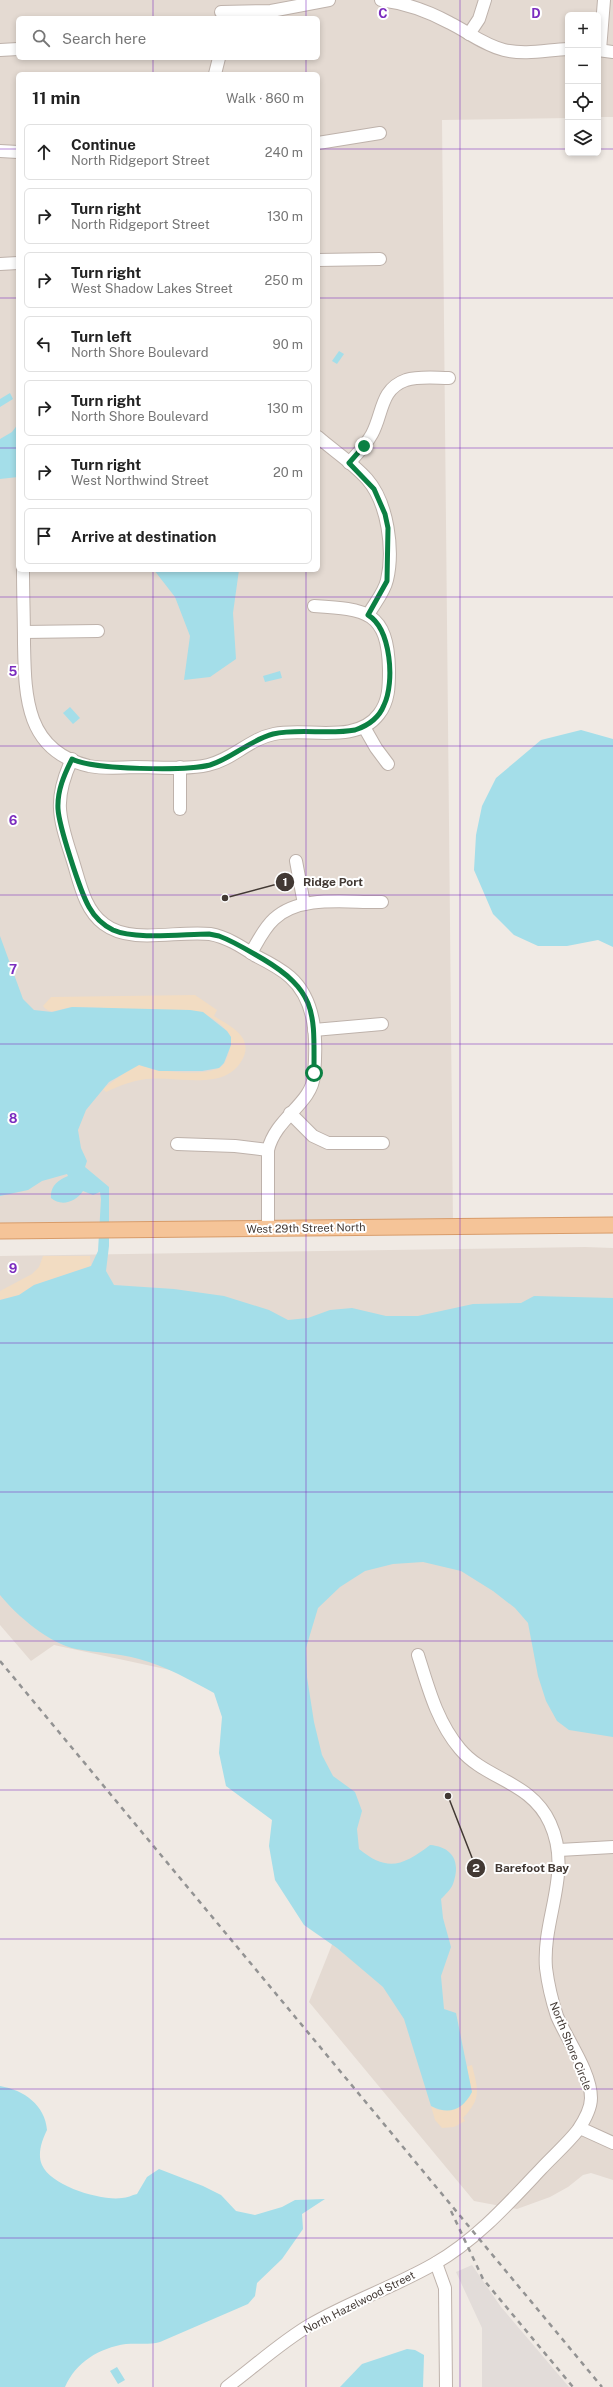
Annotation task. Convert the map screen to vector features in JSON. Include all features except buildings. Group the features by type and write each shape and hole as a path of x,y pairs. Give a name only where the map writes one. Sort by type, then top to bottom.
{"main road":[{"name":"West 29th Street North","path":"0,1231 613,1225"}],"street":[{"path":"220,10 271,11 329,0"},
{"path":"381,0 414,7 433,14 489,45 518,52 565,48"},
{"path":"468,34 479,19 485,0"},
{"path":"599,48 604,0"},
{"path":"0,50 16,49"},
{"path":"601,50 613,52"},
{"path":"216,72 218,60"},
{"path":"320,143 380,133"},
{"path":"0,151 16,152"},
{"path":"320,260 380,259"},
{"path":"0,264 16,263"},
{"path":"349,463 372,433 381,406 390,390 401,382 414,378 449,378"},
{"path":"320,439 349,463 374,489 385,514 388,528 387,581 368,615"},
{"path":"23,572 25,689 30,715 41,734 51,745 72,759 103,768 210,765 259,739 273,734 345,732 364,727 379,714 384,705 389,686 388,647 386,638 382,629 368,615 350,608 314,606"},
{"path":"24,632 98,631"},
{"path":"364,727 376,748 388,764"},
{"path":"72,759 61,784 58,796 60,822 86,899 96,917 111,929 121,933 209,934 229,940 280,970 297,984 310,1007 314,1030 314,1073 311,1088 306,1097 274,1131 268,1150 268,1228"},
{"path":"180,767 180,809"},
{"path":"296,861 304,904"},
{"path":"251,953 274,919 292,907 304,904 382,902"},
{"path":"314,1030 382,1024"},
{"path":"290,1113 321,1140 336,1144 382,1143"},
{"path":"178,1144 235,1146 268,1150"},
{"name":"North Shore Circle","path":"418,1654 431,1699 446,1728 460,1750 486,1769 536,1800 549,1822 559,1850 560,1873 548,1930 546,1967 551,1997 558,2017 586,2077 591,2097 588,2112 580,2128 507,2204 475,2234 436,2263"},
{"path":"559,1850 613,1847"},
{"path":"580,2128 613,2144"},
{"path":"436,2263 445,2288 446,2387"},
{"name":"North Hazelwood Street","path":"227,2387 311,2324 436,2263"}],"shaded area":[{"path":"0,0 613,0 613,117 601,117 601,12 565,12 565,118 442,120 453,1226 0,1230"},
{"path":"585,1247 613,1248 613,2180 591,2173 583,2175 568,2187 550,2197 517,2209 474,2201 309,2002 345,1912 221,1681 54,1645 31,1661 0,1625 0,1256"},
{"path":"472,2265 501,2307 569,2387 482,2387 482,2328 456,2272"}],"sand":[{"path":"195,995 217,1010 214,1016 232,1027 242,1036 246,1049 244,1056 236,1068 226,1075 214,1079 146,1079 125,1084 106,1092 103,1089 132,1067 139,1065 167,1071 191,1073 211,1071 219,1068 227,1059 230,1050 231,1037 214,1019 202,1013 190,1010 147,1011 70,1007 57,1011 50,1011 43,1006 51,997"},
{"path":"43,1256 90,1256 91,1266 34,1285 19,1295 0,1300 0,1291 32,1274 39,1267"},
{"path":"472,2065 477,2087 476,2099 463,2118 465,2121 454,2127 442,2128 435,2120 431,2106 438,2110 472,2092 466,2067"}],"water":[{"path":"339,351 344,354 337,364 332,361"},
{"path":"10,393 13,399 0,407 0,399"},
{"path":"16,427 16,477 0,479 0,439 12,432"},
{"path":"156,572 239,572 233,613 236,659 210,677 184,680 190,636 175,597"},
{"path":"280,671 282,678 265,682 263,676"},
{"path":"70,707 80,718 73,724 63,713"},
{"path":"581,730 613,739 613,947 598,940 567,946 538,946 514,935 493,914 474,870 476,835 482,806 496,778 541,740"},
{"path":"0,936 23,999 34,1010 52,1012 72,1007 190,1010 203,1012 227,1031 231,1037 231,1045 224,1063 219,1068 202,1071 159,1071 139,1065 109,1082 86,1110 78,1130 81,1148 87,1161 85,1167 109,1187 109,1246 106,1271 114,1285 174,1289 224,1296 269,1310 288,1320 308,1318 330,1310 352,1308 386,1316 418,1316 473,1304 521,1303 534,1296 613,1298 613,1737 569,1730 557,1721 546,1701 538,1676 528,1623 515,1608 493,1591 461,1571 423,1562 393,1564 365,1571 340,1587 318,1608 306,1648 307,1677 314,1722 322,1755 333,1776 355,1792 362,1811 357,1829 359,1849 378,1861 395,1864 411,1858 430,1845 438,1846 449,1852 455,1863 456,1869 453,1884 441,1899 443,1918 451,1947 441,1976 444,2009 456,2013 472,2092 460,2107 455,2109 444,2110 431,2106 404,2019 383,1987 337,1948 304,1925 275,1880 269,1846 272,1820 226,1786 219,1753 222,1717 214,1693 159,1665 123,1655 76,1649 55,1641 24,1620 0,1595 0,1300 19,1295 34,1285 91,1266 98,1251 101,1199 100,1192 93,1195 83,1191 76,1198 68,1202 64,1203 55,1201 51,1198 53,1187 61,1179 68,1176 67,1174 42,1181 28,1190 0,1196"},
{"path":"0,2086 25,2095 38,2106 45,2121 47,2130 40,2152 42,2165 47,2173 55,2179 78,2190 102,2197 126,2198 137,2194 147,2177 159,2169 203,2186 221,2195 236,2211 255,2215 282,2207 295,2200 325,2199 302,2214 303,2229 282,2259 257,2283 255,2296 248,2304 160,2342 148,2344 126,2344 98,2353 82,2363 75,2370 65,2387 0,2387"},
{"path":"407,2349 415,2350 424,2355 423,2387 340,2387 362,2364"},
{"path":"117,2367 125,2380 118,2384 110,2371"}],"railway":[{"path":"0,1661 602,2387"},
{"path":"451,2211 483,2279 573,2387"}],"place":[{"name":"Ridge Port","path":"225,898"},
{"name":"Barefoot Bay","path":"448,1796"}],"route":[{"path":"314,1073 314,1030 310,1007 305,995 289,976 229,940 219,936 209,934 121,933 111,929 96,917 89,907 60,822 58,796 65,773 72,759 90,766 103,768 200,767 220,761 248,744 273,734 286,732 345,732 364,727 372,722 379,714 388,695 388,647 382,629 376,621 368,615 387,581 388,528 380,500 374,489 349,463 364,446"}]}
